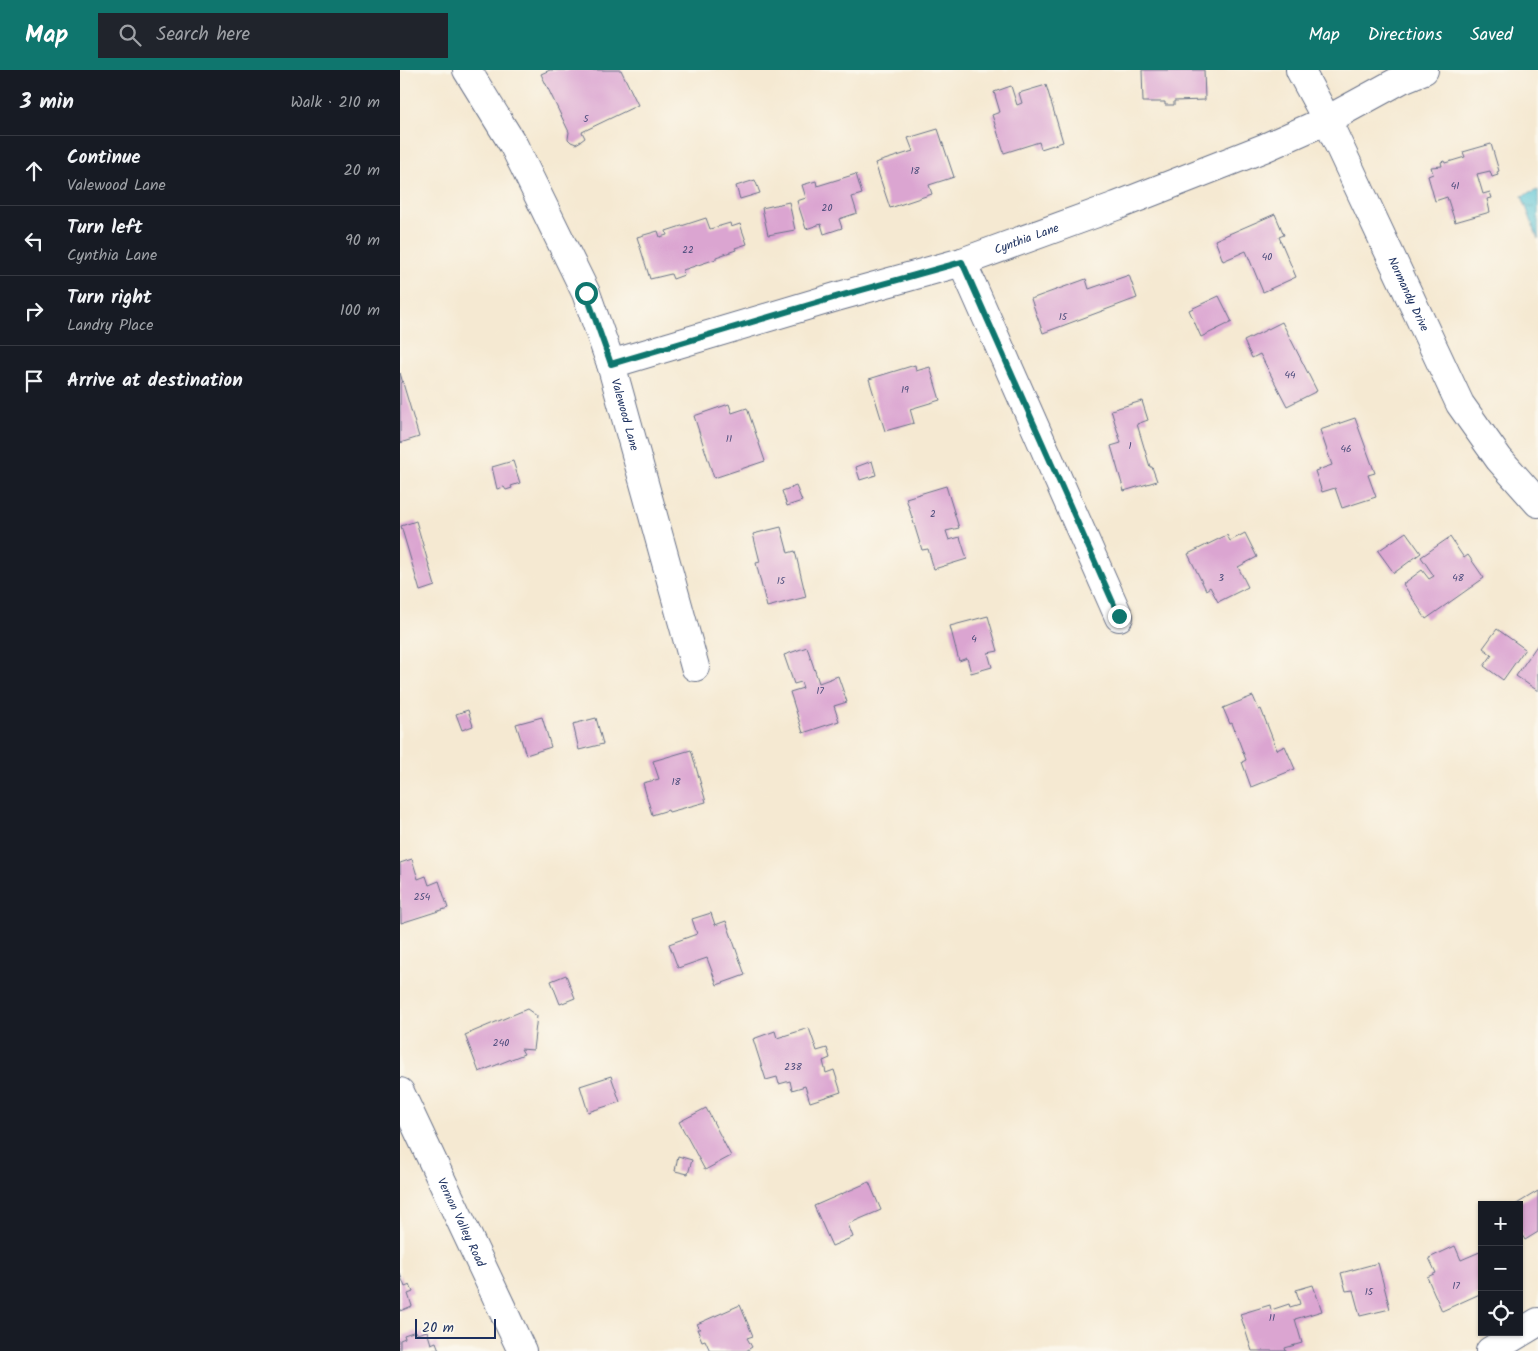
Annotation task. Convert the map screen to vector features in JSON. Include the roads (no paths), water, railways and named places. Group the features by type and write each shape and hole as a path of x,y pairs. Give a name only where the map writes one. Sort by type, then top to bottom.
{"street":[{"name":"Valewood Lane","path":"467,70 514,146 549,214 586,293 611,364 695,667"},
{"name":"Normandy Drive","path":"1300,70 1327,120 1460,404 1499,459 1538,503"},
{"name":"Cynthia Lane","path":"611,364 836,297 962,262 1153,192 1264,148 1327,120 1402,79 1424,70"},
{"path":"962,262 1119,616"},
{"name":"Vernon Valley Road","path":"400,1092 522,1351"},
{"path":"1490,1351 1538,1322"}],"water":[{"path":"1538,190 1538,239 1522,196"}]}
